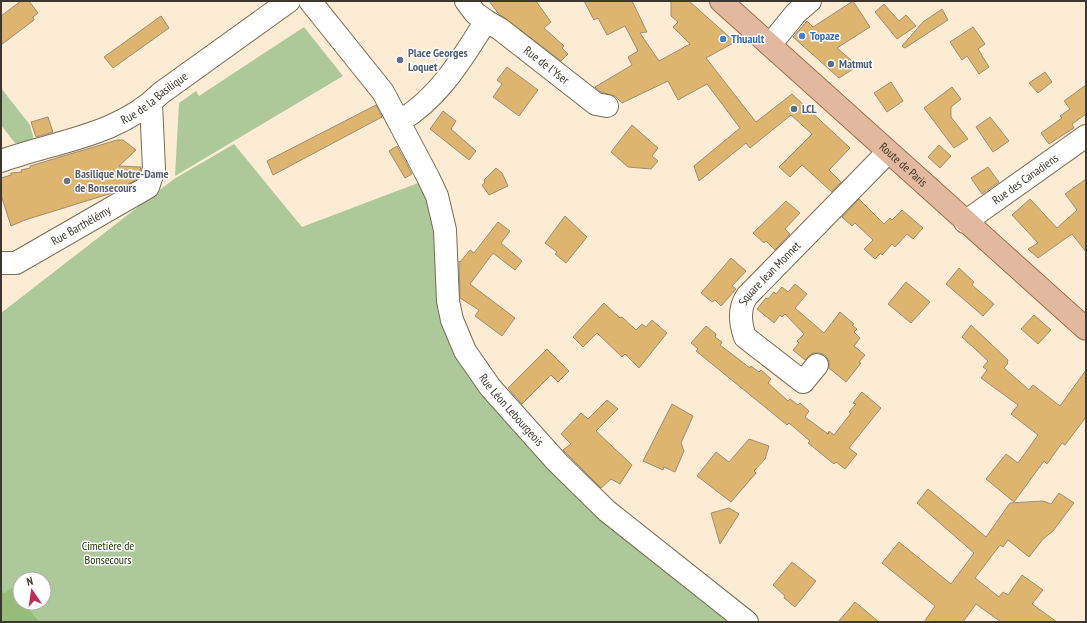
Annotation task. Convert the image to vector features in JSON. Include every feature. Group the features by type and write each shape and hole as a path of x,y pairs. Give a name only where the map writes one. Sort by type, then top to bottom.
{"main road":[{"name":"Route de Paris","path":"721,1 965,222 1086,329"}],"street":[{"name":"Rue de la Basilique","path":"4,154 66,142 122,122 151,103 161,93 289,1"},
{"path":"310,1 383,92 400,121 424,105 436,92 486,22 475,13 466,1"},
{"path":"770,45 796,13 810,1"},
{"name":"Rue de l'Yser","path":"486,22 500,29 596,104 608,106"},
{"name":"Rue Barthélémy","path":"1,263 16,263 148,187 154,169 151,103"},
{"name":"Rue Léon Lebourgeois","path":"400,121 428,177 439,203 445,230 448,301 452,320 465,351 490,388 557,462 607,511 747,622"},
{"name":"Rue des Canadiens","path":"965,222 1086,136"},
{"name":"Square Jean Monnet","path":"817,365 803,382 745,337 742,328 741,305 747,296 794,246 888,152"}],"green space":[{"path":"304,27 343,76 175,176 179,103 196,91 199,96"},
{"path":"1,88 30,125 34,140 20,144 15,143 1,125"},
{"name":"Cimetière de Bonsecours","path":"234,144 302,227 418,183 437,218 441,281 487,391 739,622 40,622 31,611 52,611 52,571 12,571 12,589 5,594 1,591 1,313 174,179"},
{"path":"12,588 12,611 31,611 40,622 1,622 1,591 5,593"}],"building":[{"path":"21,1 29,1 38,13 33,17 34,20 1,45 1,16"},
{"path":"489,1 536,1 551,22 544,28 564,46 562,48 568,54 561,61 498,13"},
{"path":"584,1 632,1 647,32 640,33 659,61 690,44 673,27 678,22 671,16 671,1 689,1 735,42 706,58 756,122 792,94 850,148 829,170 841,182 832,192 802,165 790,177 779,167 812,134 791,115 750,148 746,143 699,181 694,166 740,128 707,84 678,100 668,81 622,103 615,96 601,92 595,87 632,65 628,57 638,51 625,26 607,35 598,18 594,20"},
{"path":"853,1 870,27 837,48 858,66 839,78 793,37 807,21 813,27"},
{"path":"884,4 899,21 906,15 916,26 897,39 875,12"},
{"path":"942,9 948,20 905,48 902,46 923,22"},
{"path":"161,16 169,28 113,68 104,57"},
{"path":"973,27 985,44 978,49 989,67 979,74 967,56 962,60 950,42"},
{"path":"507,67 538,90 519,116 493,97 502,84 497,80"},
{"path":"1045,72 1052,82 1038,93 1029,83"},
{"path":"891,82 903,101 887,112 874,93"},
{"path":"1086,85 1086,114 1072,124 1074,128 1049,144 1041,133 1062,118 1060,116 1070,109 1064,101"},
{"path":"952,87 961,99 951,107 951,117 968,139 954,148 924,108"},
{"path":"376,105 382,117 273,175 267,161"},
{"path":"443,111 456,121 451,129 476,151 469,160 430,129"},
{"path":"48,117 53,132 36,137 31,122"},
{"path":"990,117 1009,141 993,152 976,127"},
{"path":"632,125 658,148 652,156 658,161 651,169 628,167 611,152"},
{"name":"Basilique Notre-Dame de Bonsecours","path":"117,140 123,140 136,150 119,166 141,167 138,179 112,193 25,220 11,226 1,195 1,178 11,175 11,173 22,172 21,170 30,168 30,166"},
{"path":"939,145 951,156 940,168 928,157"},
{"path":"397,146 412,174 405,178 389,151"},
{"path":"988,167 999,182 982,194 971,178"},
{"path":"496,168 502,173 508,186 489,195 482,185 485,183 484,180"},
{"path":"1086,179 1086,252 1072,234 1038,258 1028,249 1038,243 1012,215 1030,199 1057,228 1077,210 1065,194"},
{"path":"859,199 884,224 890,218 892,220 902,210 923,228 913,239 907,234 895,247 892,244 882,255 881,253 875,259 864,249 873,240 855,223 852,226 842,217"},
{"path":"786,201 800,213 785,229 790,234 775,250 766,241 764,243 753,233"},
{"path":"565,216 587,237 566,263 555,254 557,252 545,243"},
{"path":"498,222 510,231 501,243 522,261 515,270 493,253 470,284 515,318 502,336 475,316 479,310 460,298 459,261 460,262 470,250 474,253"},
{"path":"731,258 746,271 732,286 736,289 721,306 715,300 712,302 701,293"},
{"path":"959,268 974,282 972,285 994,304 983,316 946,284"},
{"path":"906,282 930,302 911,323 888,304"},
{"path":"795,284 807,294 795,308 824,333 840,312 854,324 852,325 857,329 854,332 860,338 854,346 865,355 859,362 861,363 846,382 829,368 829,361 825,355 813,353 805,360 793,350 799,343 797,341 804,334 785,314 782,317 780,315 774,323 757,309 766,298 768,299 774,292 776,294 782,287 788,292"},
{"path":"604,303 636,330 642,324 646,327 652,320 667,333 639,368 625,354 622,357 597,333 583,347 573,337"},
{"path":"1034,315 1051,330 1038,344 1021,329"},
{"path":"971,325 1008,360 1008,363 1004,368 1029,390 1033,385 1060,406 1086,370 1086,417 1065,445 1062,443 1047,464 1044,461 1014,502 986,479 1006,454 1018,463 1038,435 1011,414 1018,405 981,378 987,370 983,367 988,361 962,337"},
{"path":"706,326 716,334 715,337 722,342 720,345 750,368 751,366 759,372 761,370 771,379 768,383 788,401 790,399 798,405 800,403 809,411 805,417 828,434 829,431 834,435 851,413 849,412 856,404 853,403 862,392 881,408 849,448 857,454 845,469 836,462 834,464 808,443 810,441 789,423 787,425 696,351 698,349 691,343"},
{"path":"547,349 569,371 558,382 551,375 522,404 508,388"},
{"path":"607,400 618,409 596,431 632,465 620,484 611,479 601,488 563,450 571,444 561,434 581,413 588,419"},
{"path":"672,404 693,416 681,443 684,451 675,472 664,467 663,470 643,461"},
{"path":"749,439 769,446 765,459 754,471 756,473 731,502 697,476 716,452 729,462"},
{"path":"928,489 986,537 1010,503 1043,501 1051,504 1059,493 1074,503 1053,531 1043,539 1029,557 1008,540 1003,547 1000,545 975,578 999,597 1003,592 1008,595 1022,575 1043,590 1032,604 1057,622 1001,622 976,604 963,622 924,622 935,606 882,563 899,542 951,584 974,553 917,503"},
{"path":"729,508 739,514 720,544 711,513"},
{"path":"792,562 816,581 795,607 784,598 785,596 773,585"},
{"path":"855,602 879,622 838,622"}],"place":[{"name":"Topaze","path":"802,36"},
{"name":"Thuault","path":"723,39"},
{"name":"Place Georges Loquet","path":"400,60"},
{"name":"Matmut","path":"831,64"},
{"name":"LCL","path":"794,109"},
{"name":"Basilique Notre-Dame de Bonsecours","path":"67,181"}]}
